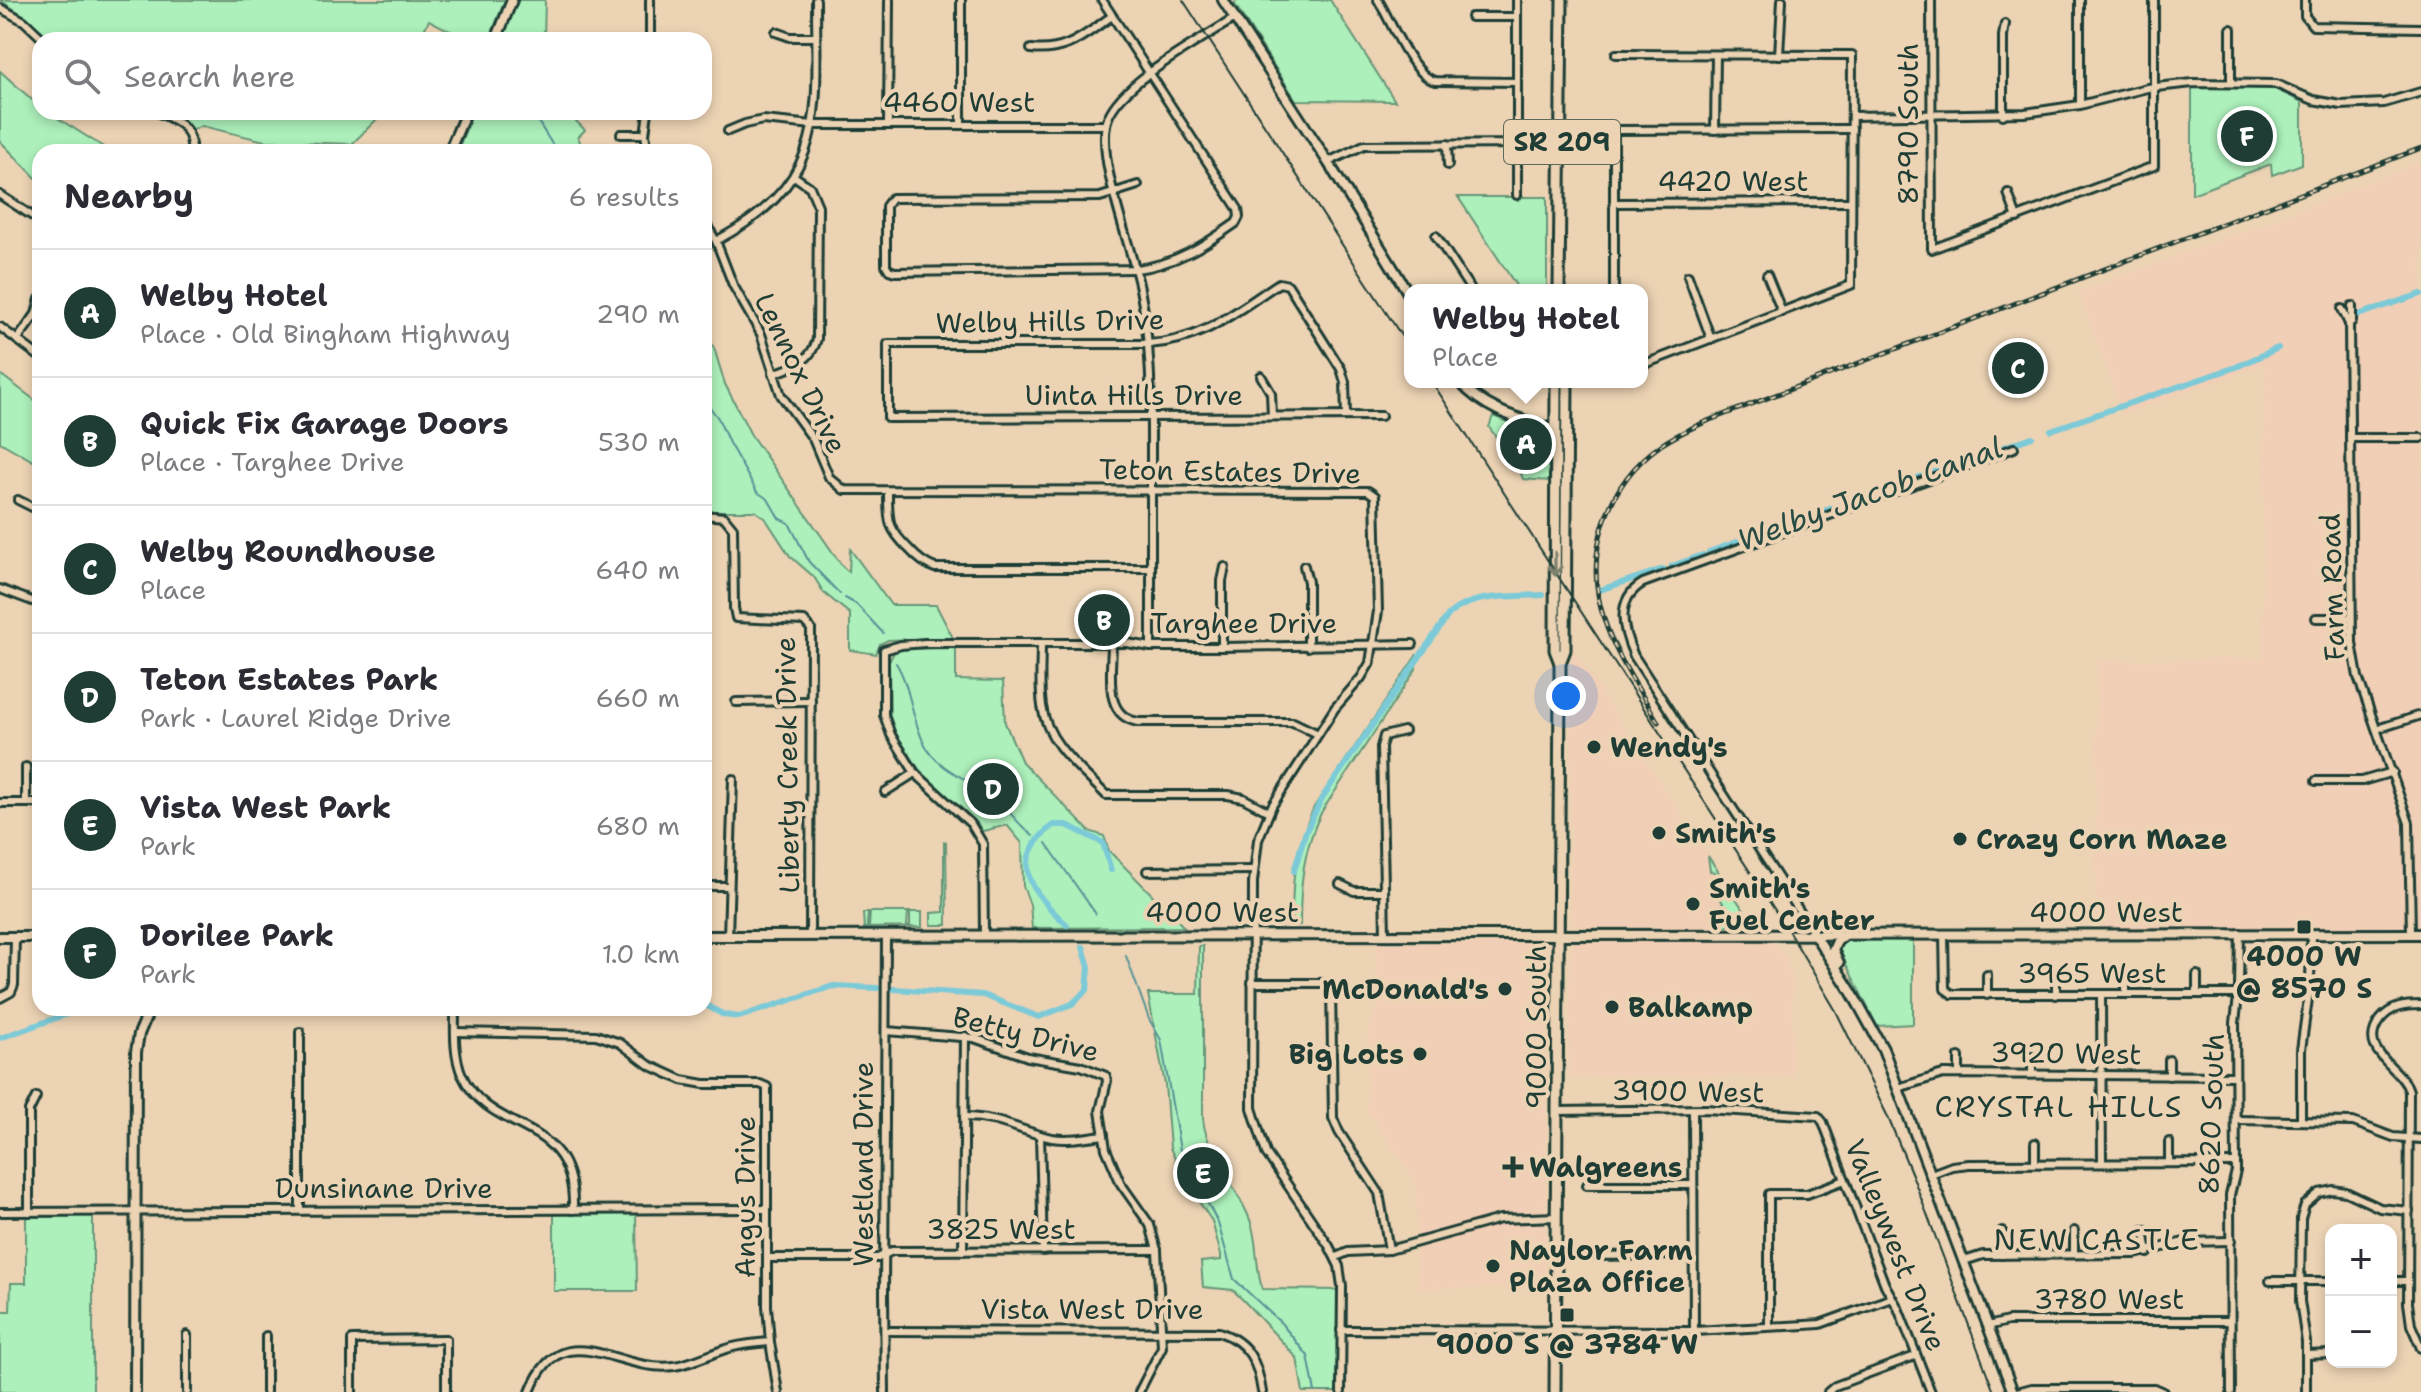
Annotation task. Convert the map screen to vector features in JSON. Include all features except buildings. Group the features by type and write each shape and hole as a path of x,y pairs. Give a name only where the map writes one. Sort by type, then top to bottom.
{"main road":[{"path":"499,32 512,0"},
{"path":"1223,0 1404,286"},
{"name":"SR 209","path":"1561,284 1562,0"},
{"path":"452,144 463,120"},
{"path":"1466,388 1491,408 1555,430 1561,436 1562,522 1567,557"},
{"name":"9000 South","path":"1556,388 1555,650 1560,663"},
{"name":"9000 South","path":"1555,1392 1560,663 1565,650 1567,388"},
{"path":"1847,934 1837,941 1833,950 1852,993"},
{"name":"4000 West","path":"712,936 2421,934"},
{"path":"1815,935 1881,1045 2015,1392"},
{"path":"0,937 32,937"},
{"path":"135,1392 136,1047 146,1016"}],"street":[{"path":"650,0 650,32"},
{"path":"716,241 763,212 794,176 807,147 813,125 816,0"},
{"path":"888,125 889,0"},
{"path":"961,0 961,124"},
{"path":"1102,0 1238,209 1239,217 1235,224 1185,255 1159,265 1136,269 892,271 886,263 885,208 894,198 1100,197 1138,185"},
{"path":"1378,0 1427,79 1517,82"},
{"path":"1517,0 1517,195"},
{"path":"1779,55 1782,0"},
{"name":"8790 South","path":"1931,0 1932,249 2017,218"},
{"path":"2080,0 2080,105"},
{"path":"2008,193 2017,218 2154,166 2154,0"},
{"path":"2305,0 2305,16 2313,26 2421,28"},
{"path":"0,8 24,21 36,32"},
{"path":"1031,49 1049,51 1065,47 1112,16"},
{"path":"1471,17 1517,17"},
{"path":"1151,647 1148,344 1136,269 1105,153 1105,125 1123,94 1235,18"},
{"path":"2003,115 2005,24"},
{"path":"2231,29 2231,82"},
{"path":"776,32 790,37 816,37"},
{"path":"1616,54 1852,55 1851,285 1648,363"},
{"path":"1715,130 1716,55"},
{"path":"1852,116 2003,115 2080,105 2153,87 2231,82 2276,84 2313,100 2341,105 2384,103 2421,92"},
{"path":"176,120 185,127 191,144"},
{"path":"647,120 647,144"},
{"name":"4460 West","path":"728,131 763,120 813,125 1105,125"},
{"path":"1614,284 1614,130 1852,129"},
{"path":"621,134 645,134"},
{"path":"1447,144 1448,165"},
{"path":"1328,162 1364,145 1545,144"},
{"path":"773,374 805,360 814,349 818,335 818,206 810,187 794,176"},
{"path":"0,195 32,216"},
{"name":"4420 West","path":"1614,203 1851,202"},
{"name":"Lennox Drive","path":"712,234 733,285 759,329 773,374 790,408 816,444 829,477 841,489 850,492"},
{"path":"1436,236 1467,284"},
{"path":"1767,275 1782,312"},
{"path":"1688,276 1711,339"},
{"name":"Welby Hills Drive","path":"888,418 888,344 1148,344 1178,341 1197,335 1279,283 1286,284 1341,369 1345,382 1346,416"},
{"path":"2349,325 2352,306"},
{"path":"2342,309 2349,325"},
{"path":"17,340 32,319"},
{"name":"Farm Road","path":"2349,325 2351,618 2356,667 2410,830 2411,934"},
{"path":"0,327 32,351"},
{"path":"1261,376 1271,393 1272,416"},
{"name":"Uinta Hills Drive","path":"888,418 1381,416"},
{"path":"2350,438 2421,438"},
{"path":"1815,935 1640,666 1624,632 1622,610 1635,589 1643,583 2014,448"},
{"path":"888,491 888,518 894,535 919,560 935,568 1151,568"},
{"name":"Teton Estates Drive","path":"850,492 1372,493 1376,499 1378,606 1370,663 1364,674 1345,693 1269,812 1258,840 1253,870 1251,1092 1255,1124 1266,1153 1336,1257"},
{"path":"18,500 32,507"},
{"name":"Liberty Creek Drive","path":"712,515 728,519 733,528 736,618 800,621 809,624 812,632 810,936"},
{"path":"1304,566 1308,582 1308,647"},
{"path":"1222,647 1222,581 1225,567"},
{"path":"1,590 32,601"},
{"path":"2316,618 2351,618"},
{"path":"1041,643 1041,699 1046,724 1061,749 1106,795 1228,795 1243,798 1269,812"},
{"path":"1112,643 1113,701 1125,718 1139,722 1293,722 1318,734"},
{"name":"Targhee Drive","path":"915,773 891,735 884,715 884,650 901,645 1112,643 1151,647 1308,647 1413,644"},
{"path":"736,702 811,701"},
{"path":"2377,729 2421,715"},
{"path":"1385,934 1382,740 1387,734 1404,731"},
{"path":"26,767 26,803"},
{"path":"2316,781 2367,780 2393,772"},
{"path":"885,792 915,773 971,824 979,836 983,854 984,935"},
{"path":"728,936 733,857 733,779"},
{"path":"0,803 32,803"},
{"path":"1147,871 1253,870"},
{"path":"1340,884 1354,891 1384,891"},
{"path":"712,886 729,886"},
{"name":"8620 South","path":"2231,1392 2230,1195 2236,1163 2235,1023 2240,933"},
{"name":"3965 West","path":"1944,934 1947,993 2238,994"},
{"path":"2301,1120 2301,1050 2310,984 2311,934"},
{"name":"Westland Drive","path":"885,1392 886,935"},
{"path":"0,998 11,992 14,985 15,937"},
{"path":"2056,974 2056,995"},
{"path":"1987,975 1987,995"},
{"path":"2126,975 2126,994"},
{"path":"2197,975 2197,994"},
{"path":"1252,983 1322,983 1331,987 1333,1118 1379,1193 1389,1250"},
{"path":"2101,995 2102,1163"},
{"path":"2421,1005 2392,1009 2377,1024 2375,1033 2380,1057 2407,1084 2409,1314 2421,1348"},
{"path":"455,1016 457,1061 473,1094 489,1108 543,1138 559,1154 570,1179 573,1210"},
{"name":"Betty Drive","path":"886,1031 965,1036 1036,1059 1094,1069 1107,1078 1100,1111 1104,1135"},
{"path":"300,1032 300,1210"},
{"name":"Angus Drive","path":"455,1032 596,1035 620,1043 660,1072 682,1080 704,1084 764,1084 767,1087 770,1342 778,1392"},
{"path":"963,1251 965,1036"},
{"path":"1959,1057 1959,1074"},
{"path":"2032,1057 2032,1073"},
{"path":"2169,1060 2169,1076"},
{"name":"3920 West","path":"1898,1088 1934,1075 1959,1074 2235,1076"},
{"path":"29,1212 29,1111 36,1097"},
{"name":"3900 West","path":"1557,1111 1717,1110 1818,1116"},
{"path":"1693,1111 1694,1331"},
{"name":"Valleywest Drive","path":"1818,1116 1931,1392"},
{"path":"964,1117 997,1119 1040,1135 1063,1139 1104,1135 1115,1174 1150,1225 1157,1250 1162,1330 1160,1355 1139,1392"},
{"path":"2236,1120 2353,1122 2393,1137 2421,1139"},
{"path":"1040,1135 1043,1251"},
{"path":"2169,1142 2169,1163"},
{"path":"2035,1143 2035,1163"},
{"path":"1931,1174 1960,1164 2236,1163"},
{"path":"1769,1326 1769,1194 1807,1194 1845,1180"},
{"path":"1587,1185 1693,1185"},
{"path":"2306,1392 2306,1355 2300,1309 2301,1218 2305,1205 2319,1193 2339,1190 2380,1208 2409,1211"},
{"name":"Dunsinane Drive","path":"0,1212 767,1209"},
{"path":"1341,1392 1341,1275 1336,1257 1352,1251 1389,1250 1487,1221 1557,1217"},
{"path":"2144,1230 2148,1253"},
{"path":"2002,1231 2002,1255"},
{"path":"2074,1231 2074,1254"},
{"path":"1964,1261 1976,1256 2148,1253 2184,1242 2231,1241"},
{"name":"3825 West","path":"767,1258 878,1258 892,1251 1157,1250"},
{"path":"1587,1256 1693,1255"},
{"path":"2270,1281 2325,1281"},
{"path":"2397,1281 2408,1281"},
{"path":"1341,1330 1694,1331 1820,1324 1892,1298"},
{"name":"3780 West","path":"1988,1326 2008,1321 2230,1321"},
{"name":"Vista West Drive","path":"886,1331 1204,1330 1229,1335 1239,1342 1252,1356 1259,1372 1262,1392"},
{"path":"187,1335 187,1392"},
{"path":"266,1336 266,1392"},
{"path":"352,1392 352,1340 446,1339 446,1392"},
{"path":"530,1392 541,1369 567,1352 596,1351 628,1362 661,1367 685,1364 732,1347 770,1342"},
{"path":"2306,1355 2325,1354"},
{"path":"1828,1391 1915,1356"},
{"path":"2015,1392 2032,1388 2154,1388 2163,1392"}],"shaded area":[{"path":"2421,162 2421,930 2096,928 2097,662 2263,658 2265,364 2123,414 2079,292 2270,222"},
{"path":"1571,653 1575,653 1755,928 1581,927 1573,923"},
{"path":"1771,940 1787,961 1792,977 1793,1075 1569,1076 1570,954 1576,943"},
{"path":"1377,943 1538,943 1547,948 1545,1287 1418,1288 1416,1181 1367,1110 1368,1027 1377,1009"}],"green space":[{"path":"0,0 505,0 492,32 452,32 429,20 423,32 42,32"},
{"path":"518,0 545,0 544,32 505,32"},
{"path":"1239,0 1330,0 1395,101 1296,100 1234,3"},
{"path":"0,71 32,100 32,120 61,120 98,144 32,144 32,174 0,141"},
{"path":"2192,88 2273,88 2302,102 2302,164 2272,175 2271,164 2192,194"},
{"path":"184,120 376,120 352,144 265,141 202,126 192,130"},
{"path":"470,120 575,120 585,130 578,137 581,144 460,144"},
{"path":"1458,197 1547,197 1547,284 1515,284"},
{"path":"712,345 725,384 751,435 843,567 849,572 850,549 891,605 936,605 953,638 888,640 880,644 876,654 850,650 850,614 824,593 814,577 790,556 765,518 755,511 712,511"},
{"path":"0,374 32,398 32,460 0,442"},
{"path":"1493,416 1544,437 1548,443 1549,481 1523,479 1521,474 1525,470 1517,459 1512,461 1505,451 1509,447 1502,436 1496,437 1489,427"},
{"path":"956,648 956,680 1003,681 1005,723 1022,762 1089,831 1104,836 1109,851 1184,927 1032,928 1030,905 1023,886 1022,843 1007,825 983,831 923,776 890,724 889,662 894,652 903,649"},
{"path":"1416,656 1416,669 1322,811 1304,867 1300,925 1292,925 1296,864 1302,837 1314,807"},
{"path":"944,842 947,925 931,925 931,913 944,912"},
{"path":"1708,856 1754,926 1719,926 1719,907 1723,903 1716,892 1715,872 1710,871"},
{"path":"870,912 908,912 907,926 910,927 910,912 922,912 922,927 864,928 863,913 868,913 869,927"},
{"path":"1913,939 1913,1024 1877,1026 1838,948 1847,940"},
{"path":"1199,946 1203,946 1203,1119 1210,1145 1251,1224 1262,1289 1338,1290 1337,1392 1303,1392 1297,1358 1244,1301 1233,1290 1203,1287 1201,1262 1221,1260 1221,1255 1212,1221 1187,1184 1170,1148 1165,1084 1148,994 1198,994"},
{"path":"636,1213 637,1291 554,1291 554,1214"},
{"path":"26,1215 93,1215 93,1392 0,1392 0,1311 10,1311 11,1283 26,1283"}],"waterway":[{"path":"537,120 552,144"},
{"name":"Welby Jacob Canal","path":"2355,316 2421,294"},
{"name":"Welby Jacob Canal","path":"2051,430 2236,367 2278,348"},
{"path":"712,410 757,492 768,499 779,518 789,523 809,562 840,594"},
{"name":"Welby Jacob Canal","path":"1709,552 2032,437"},
{"name":"Welby Jacob Canal","path":"1672,566 1703,555"},
{"name":"Welby Jacob Canal","path":"1600,590 1663,569"},
{"name":"Welby Jacob Canal","path":"1294,871 1306,831 1322,798 1449,614 1482,599 1543,595"},
{"path":"845,598 856,604 883,633"},
{"path":"896,663 905,682 920,735 931,754 938,762 994,797 1033,836"},
{"name":"Welby Jacob Canal","path":"1067,925 1043,901 1029,877 1030,852 1039,839 1053,825 1067,825 1103,843 1111,870"},
{"path":"1046,843 1096,914"},
{"name":"Welby Jacob Canal","path":"894,989 983,995 1039,1017 1072,1004 1087,990 1089,967 1083,947"},
{"path":"1126,956 1149,1019 1161,1040 1180,1150 1218,1223 1234,1279 1281,1323 1308,1356 1315,1392"},
{"name":"Welby Jacob Canal","path":"712,1008 724,1015 739,1017 833,986 877,988"},
{"name":"Welby Jacob Canal","path":"0,1038 62,1016"}],"tram line":[{"path":"1183,0 1404,340"},
{"path":"1436,388 1791,935 1836,1011 1887,1115 1913,1177 1994,1392"}],"railway":[{"path":"1658,722 1614,646 1598,595 1596,570 1598,546 1613,500 1626,479 1661,445 1710,420 2421,148"}],"place":[{"name":"Dorilee Park","path":"2247,136"},
{"name":"Welby Roundhouse","path":"2018,368"},
{"name":"Welby Hotel","path":"1526,444"},
{"name":"Quick Fix Garage Doors","path":"1104,620"},
{"name":"Wendy's","path":"1594,747"},
{"name":"Teton Estates Park","path":"993,789"},
{"name":"Smith's","path":"1659,833"},
{"name":"Crazy Corn Maze","path":"1960,839"},
{"name":"Smith's Fuel Center","path":"1693,904"},
{"name":"4000 W @ 8570 S","path":"2304,927"},
{"name":"McDonald's","path":"1505,989"},
{"name":"Balkamp","path":"1612,1007"},
{"name":"Big Lots","path":"1420,1054"},
{"name":"Walgreens","path":"1513,1167"},
{"name":"Vista West Park","path":"1203,1173"},
{"name":"Naylor Farm Plaza Office","path":"1493,1266"},
{"name":"9000 S @ 3784 W","path":"1567,1315"}],"district":[{"name":"CRYSTAL HILLS","path":"2059,1107"},
{"name":"NEW CASTLE","path":"2097,1240"}]}
